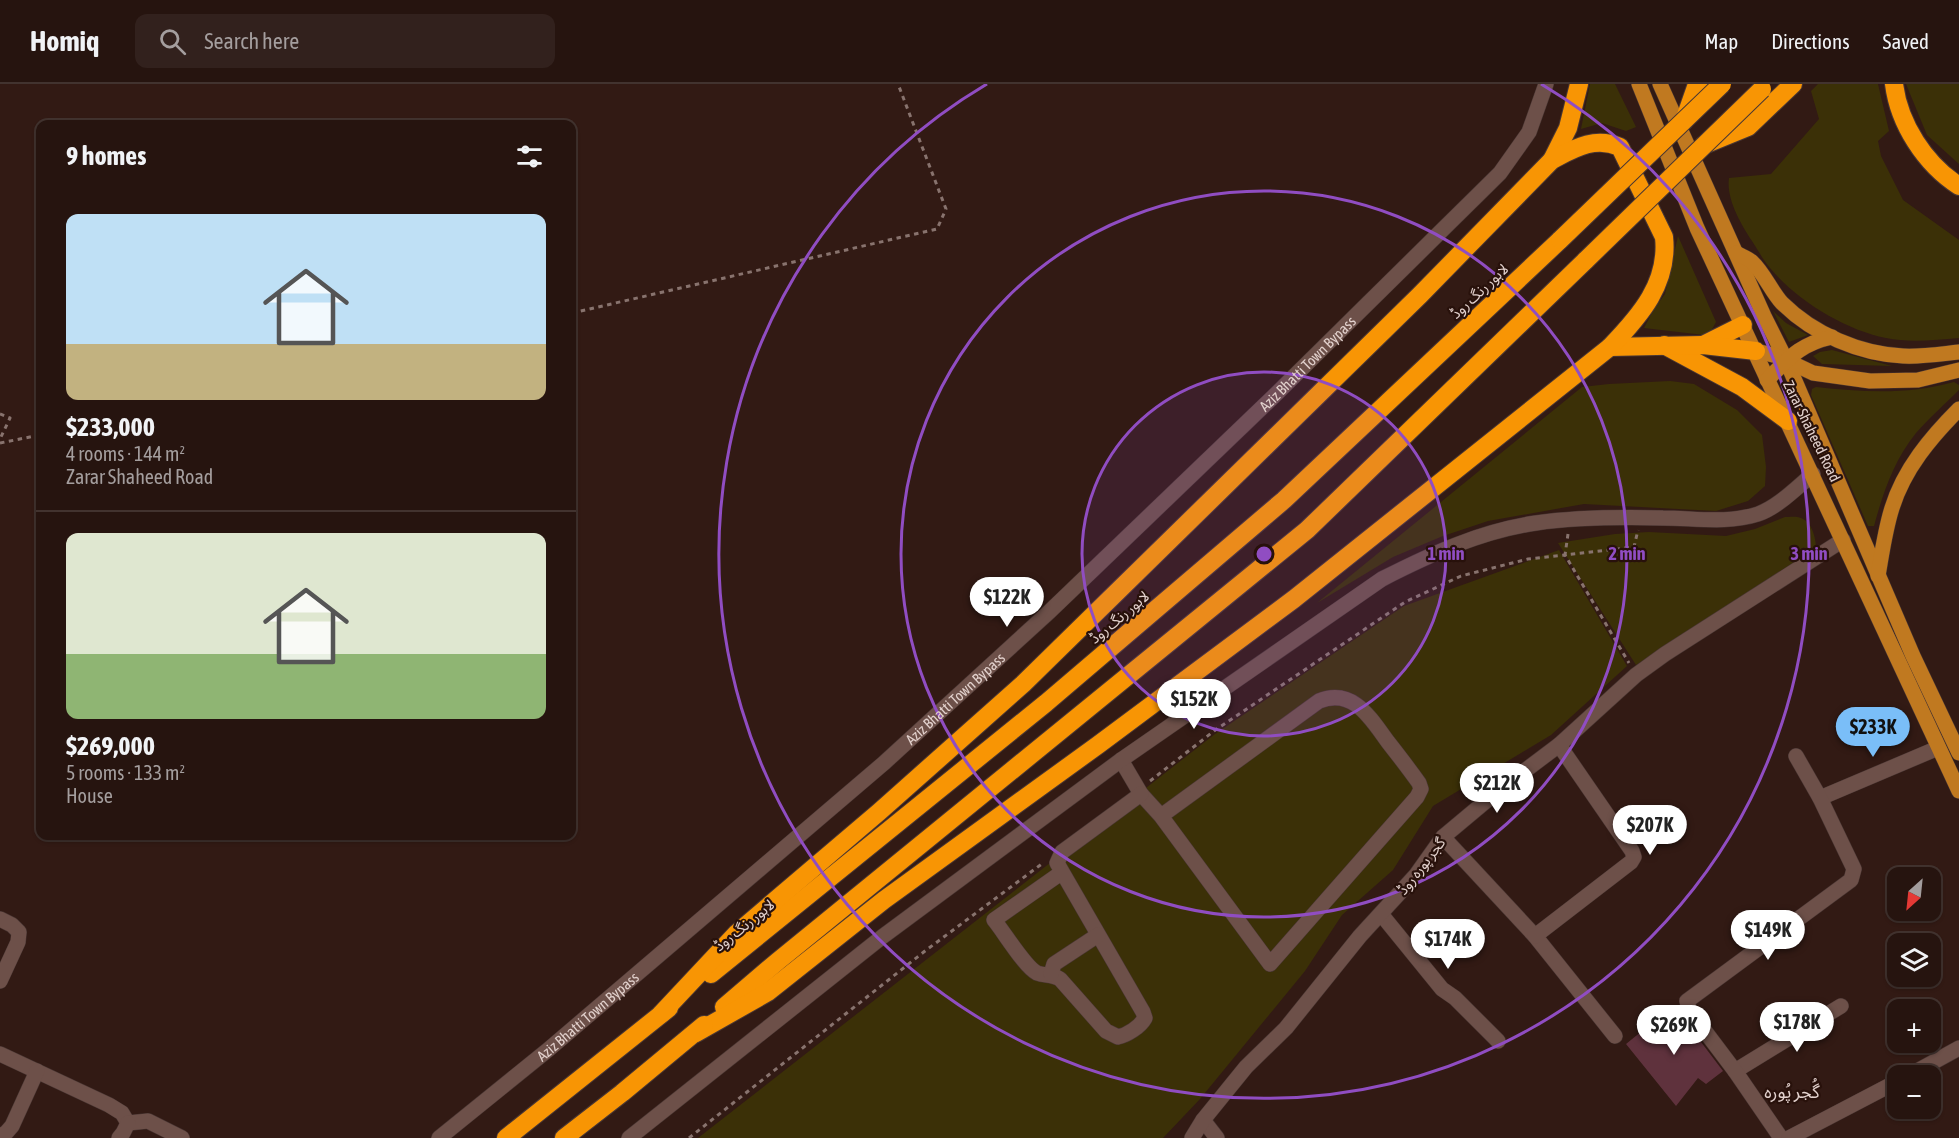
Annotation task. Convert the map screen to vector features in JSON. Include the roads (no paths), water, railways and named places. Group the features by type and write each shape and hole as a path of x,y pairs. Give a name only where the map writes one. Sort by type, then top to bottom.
{"highway":[{"path":"1552,160 1568,128 1579,84"},
{"path":"1684,121 1699,84"},
{"name":"لاہور رنگ روڈ","path":"506,1138 1046,703 1275,508 1722,84"},
{"path":"564,1138 696,1033 778,961 1307,530 1704,146 1768,92 1793,84"},
{"path":"1894,84 1896,99 1905,124 1917,143 1930,161 1959,186"},
{"path":"661,1014 737,933 879,812 1023,684 1420,295 1552,160 1588,143 1602,141 1620,147 1664,237 1665,250 1662,272 1656,287 1640,314 1610,347 1266,620 884,900 768,992 696,1033"},
{"path":"1703,345 1743,325"},
{"path":"1664,345 1743,387 1788,421"},
{"path":"1610,347 1703,345 1755,351"}],"main road":[{"name":"Zarar Shaheed Road","path":"1639,84 1697,228 1959,790"},
{"name":"Zarar Shaheed Road","path":"1660,84 1786,360 1878,576 1959,753"},
{"path":"1736,253 1751,261 1786,307 1808,324 1832,337 1873,351 1890,354 1926,356 1959,352"},
{"path":"1743,325 1764,316"},
{"path":"1767,380 1786,360 1810,342 1832,337"},
{"path":"1755,351 1786,360 1799,369 1813,374 1870,381 1918,380 1959,370"},
{"path":"1878,576 1888,523 1898,492 1919,454 1959,409"}],"street":[{"name":"Aziz Bhatti Town Bypass","path":"439,1138 549,1049 875,770 1049,612 1273,397 1500,173 1529,132 1546,84"},
{"path":"629,1138 882,937 1121,760 1382,579 1447,549 1491,533 1534,524 1589,518 1722,519 1759,514 1771,508 1813,474"},
{"name":"گجر پورہ روڈ","path":"1192,1138 1203,1120 1246,1067 1286,1028 1360,936 1416,875 1443,837 1498,791 1559,745 1636,675 1781,578 1843,540"},
{"path":"1121,760 1141,794 1161,816 1270,964 1420,794 1421,789 1368,713 1353,703 1338,697 1329,697 1319,701 1161,816"},
{"path":"1535,936 1631,862 1634,857 1559,745"},
{"path":"1820,798 1938,748"},
{"path":"1781,1138 1689,1010 1687,1001 1851,880 1854,875 1854,869 1820,798 1796,756"},
{"path":"1061,873 994,920 1030,967 1040,974 1051,974 1060,979 1111,1035 1123,1036 1143,1023 1145,1018 1143,1012 1057,863 1062,852 1141,794"},
{"path":"1443,837 1535,936 1615,1036"},
{"path":"1380,914 1442,988 1498,1041"},
{"path":"0,919 12,925 18,932 18,942 0,981"},
{"path":"1051,974 1054,963 1098,936"},
{"path":"1735,1071 1841,1006"},
{"path":"1928,1065 1959,1048"},
{"path":"0,1054 109,1105 122,1113 128,1123"},
{"path":"0,1135 5,1134 12,1126 37,1071"},
{"path":"1789,1138 1887,1087"},
{"path":"1203,1120 1217,1138"},
{"path":"128,1123 148,1121 182,1138"},
{"path":"119,1138 128,1123"}],"district":[{"name":"گُجر پُورہ","path":"1792,1091"}]}
